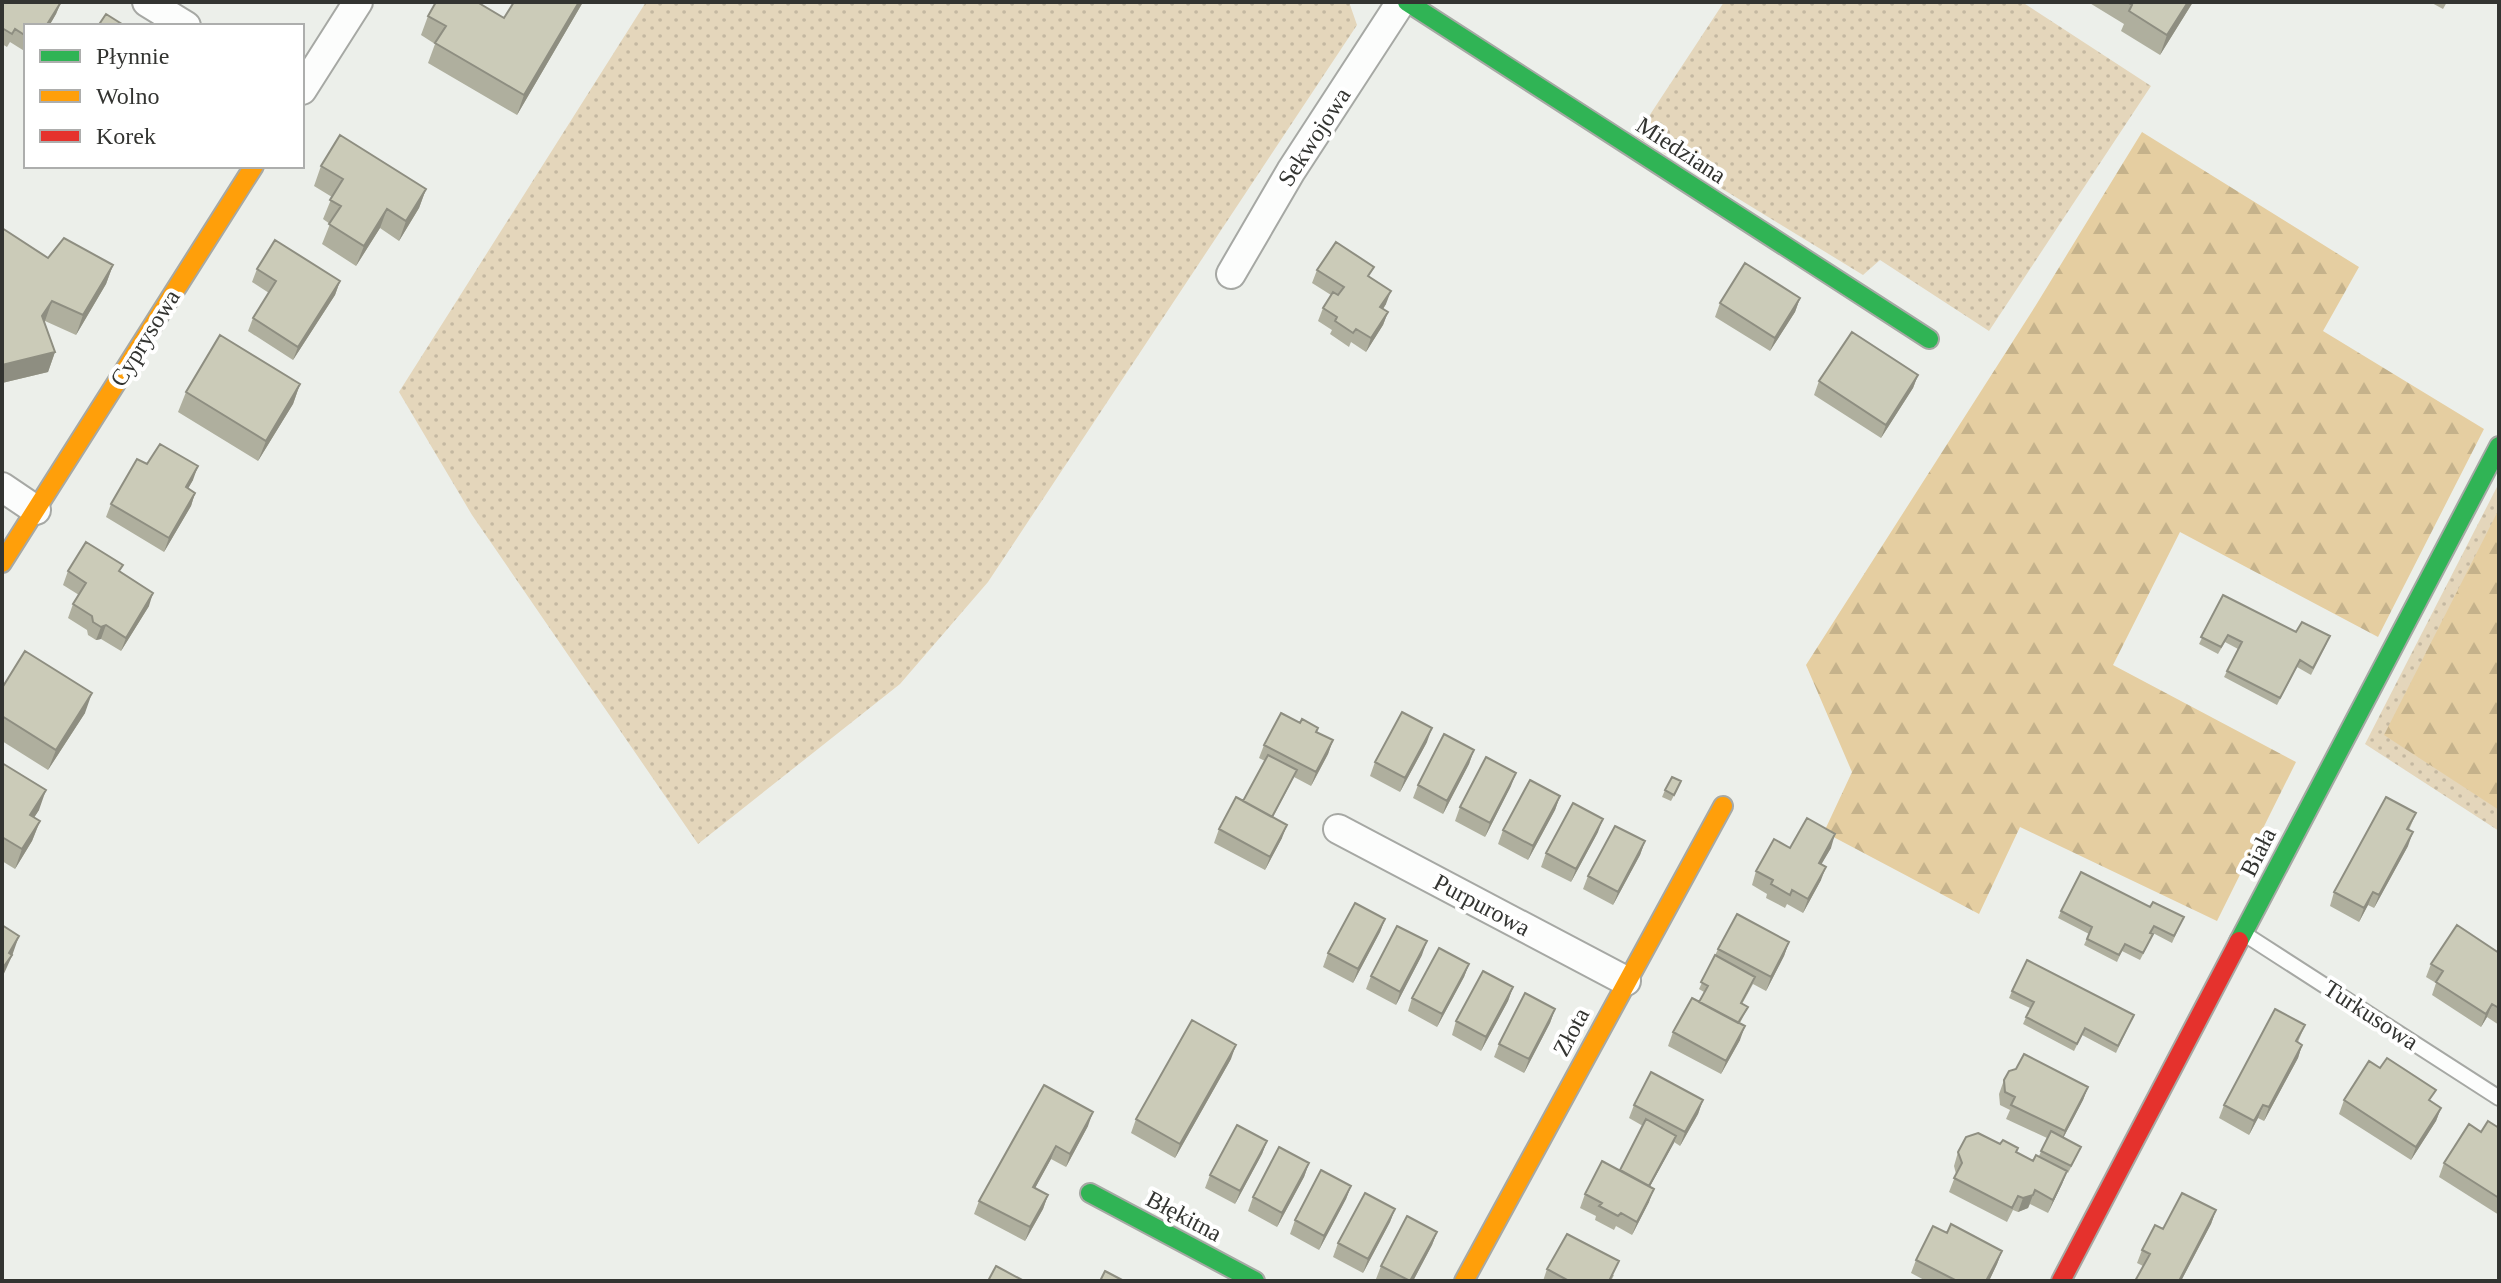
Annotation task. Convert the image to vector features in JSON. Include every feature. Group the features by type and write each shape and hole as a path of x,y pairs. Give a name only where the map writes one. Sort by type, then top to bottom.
{"street":[{"path":"147,2 183,24"},
{"path":"304,87 358,2"},
{"name":"Sekwojowa","path":"1231,274 1291,171 1404,2"},
{"name":"Miedziana","path":"1404,2 1929,339"},
{"name":"Cyprysowa","path":"2,563 253,168"},
{"name":"Biała","path":"2061,1281 2499,446"},
{"path":"2,487 36,510"},
{"name":"Złota","path":"1464,1281 1723,806"},
{"name":"Purpurowa","path":"1338,829 1626,981"},
{"name":"Błękitna","path":"1090,1193 1255,1281"}],"lane":[{"name":"Turkusowa","path":"2242,933 2499,1098"}],"shaded area":[{"path":"646,2 1349,2 1357,25 988,582 900,684 698,844 472,515 399,392"},
{"path":"1724,2 2022,2 2151,86 1989,331 1880,260 1863,275 1636,136"},
{"path":"2499,483 2499,831 2365,744"}],"green space":[{"path":"2142,132 2359,267 2323,331 2484,429 2378,637 2180,532 2113,665 2296,762 2217,921 2020,827 1979,914 1824,832 1852,772 1806,665 2036,305"},
{"path":"2499,509 2499,810 2384,735"}],"building":[{"path":"2,2 61,2 47,24 24,24 24,35 15,29 12,34 2,28"},
{"path":"436,2 477,2 504,18 514,2 579,2 524,95 435,43 446,26 428,16"},
{"path":"2127,2 2188,2 2167,35 2129,11 2132,5"},
{"path":"106,14 122,24 99,24"},
{"path":"340,135 426,189 406,221 387,209 364,246 329,224 341,206 330,200 343,179 321,166"},
{"path":"2,228 48,258 64,238 113,265 83,315 52,301 42,316 55,352 2,365"},
{"path":"275,240 340,281 298,347 253,318 276,281 257,269"},
{"path":"1336,242 1374,267 1368,276 1391,291 1380,307 1388,312 1371,338 1356,329 1353,333 1323,308 1333,292 1338,295 1344,287 1317,270"},
{"path":"1745,263 1800,298 1775,338 1720,303"},
{"path":"1852,332 1918,375 1886,425 1819,381"},
{"path":"220,335 300,384 266,441 186,392"},
{"path":"160,444 198,466 186,487 195,493 169,538 111,504 137,459 147,464"},
{"path":"86,542 123,565 119,571 153,593 126,638 106,625 101,627 93,622 92,616 73,604 86,583 68,571"},
{"path":"2223,595 2296,632 2302,622 2330,636 2313,668 2300,660 2280,698 2227,671 2242,642 2228,635 2221,647 2201,637"},
{"path":"25,651 92,693 56,750 2,716 2,688"},
{"path":"1402,712 1432,728 1405,778 1375,762"},
{"path":"1281,713 1300,723 1302,719 1318,728 1316,732 1333,740 1316,772 1264,745"},
{"path":"1444,734 1474,750 1447,801 1418,785"},
{"path":"1268,755 1297,770 1272,817 1243,801"},
{"path":"1486,757 1516,773 1490,823 1460,807"},
{"path":"2,763 46,790 30,815 40,821 22,849 2,837"},
{"path":"1672,777 1681,781 1674,795 1665,790"},
{"path":"1530,780 1560,796 1533,846 1503,830"},
{"path":"1236,797 1287,825 1270,857 1219,829"},
{"path":"2386,797 2416,813 2407,829 2413,832 2379,895 2373,892 2364,908 2334,892"},
{"path":"1573,803 1603,819 1576,869 1546,853"},
{"path":"1807,818 1835,834 1819,863 1826,867 1808,899 1792,890 1790,895 1771,884 1773,880 1756,871 1774,839 1790,848"},
{"path":"1615,826 1645,841 1618,892 1588,876"},
{"path":"2081,872 2150,907 2153,902 2184,917 2174,936 2154,926 2143,953 2125,944 2119,955 2087,939 2092,927 2061,911"},
{"path":"1355,903 1385,919 1358,969 1328,953"},
{"path":"1737,914 1789,942 1771,977 1718,949"},
{"path":"2,925 19,936 9,953 12,955 2,969"},
{"path":"2457,925 2499,953 2499,1008 2492,1004 2486,1014 2436,982 2443,971 2431,964"},
{"path":"1397,926 1427,941 1400,992 1371,976"},
{"path":"1439,948 1469,964 1442,1014 1412,998"},
{"path":"1715,955 1755,977 1741,1003 1748,1007 1738,1023 1699,1002 1708,986 1701,982"},
{"path":"2027,960 2134,1015 2118,1046 2085,1028 2077,1044 2026,1017 2034,1002 2012,991"},
{"path":"1483,971 1513,987 1486,1037 1456,1021"},
{"path":"1525,993 1555,1009 1529,1059 1499,1044"},
{"path":"1692,998 1745,1026 1726,1061 1673,1032"},
{"path":"2275,1009 2305,1025 2296,1041 2302,1045 2269,1107 2263,1105 2254,1121 2224,1105"},
{"path":"1192,1020 1236,1045 1180,1144 1136,1119"},
{"path":"2024,1054 2088,1087 2065,1131 2011,1105 2015,1097 2005,1092 2004,1080 2009,1071 2016,1069"},
{"path":"2387,1058 2436,1090 2429,1100 2441,1108 2416,1147 2344,1100 2369,1061 2380,1068"},
{"path":"1651,1072 1703,1100 1685,1132 1634,1105"},
{"path":"1044,1085 1093,1112 1070,1154 1056,1146 1033,1187 1048,1195 1030,1227 979,1201"},
{"path":"1646,1119 1676,1136 1649,1186 1620,1170"},
{"path":"2488,1121 2499,1128 2499,1198 2444,1163 2469,1124 2481,1132"},
{"path":"1237,1125 1267,1141 1240,1191 1210,1175"},
{"path":"2051,1131 2081,1147 2071,1166 2041,1151"},
{"path":"1978,1133 2000,1144 2003,1140 2033,1161 2036,1155 2067,1171 2053,1200 2035,1190 2033,1195 2018,1196 2012,1208 1954,1178 1962,1163 1958,1152 1966,1137"},
{"path":"1279,1147 1309,1163 1282,1213 1253,1197"},
{"path":"1602,1161 1654,1189 1637,1222 1599,1206 1602,1203 1585,1194"},
{"path":"1321,1170 1351,1186 1324,1236 1295,1220"},
{"path":"1365,1193 1395,1209 1368,1259 1338,1243"},
{"path":"2182,1193 2216,1210 2179,1281 2135,1281 2150,1254 2142,1250 2155,1225 2163,1229"},
{"path":"1407,1216 1437,1232 1410,1281 1381,1266"},
{"path":"1951,1224 2002,1251 1986,1281 1957,1281 1916,1260 1933,1226 1947,1233"},
{"path":"1567,1234 1619,1261 1609,1281 1569,1281 1547,1269"},
{"path":"996,1266 1024,1281 988,1281"},
{"path":"1105,1271 1124,1281 1100,1281"}],"traffic: fast":[{"path":"1407,2 1929,339"},
{"path":"2239,941 2499,446"},
{"path":"1090,1193 1255,1281"}],"traffic: slow":[{"path":"2,563 253,168"},
{"path":"1464,1281 1723,806"}],"traffic: jam":[{"path":"2061,1281 2239,941"}]}
